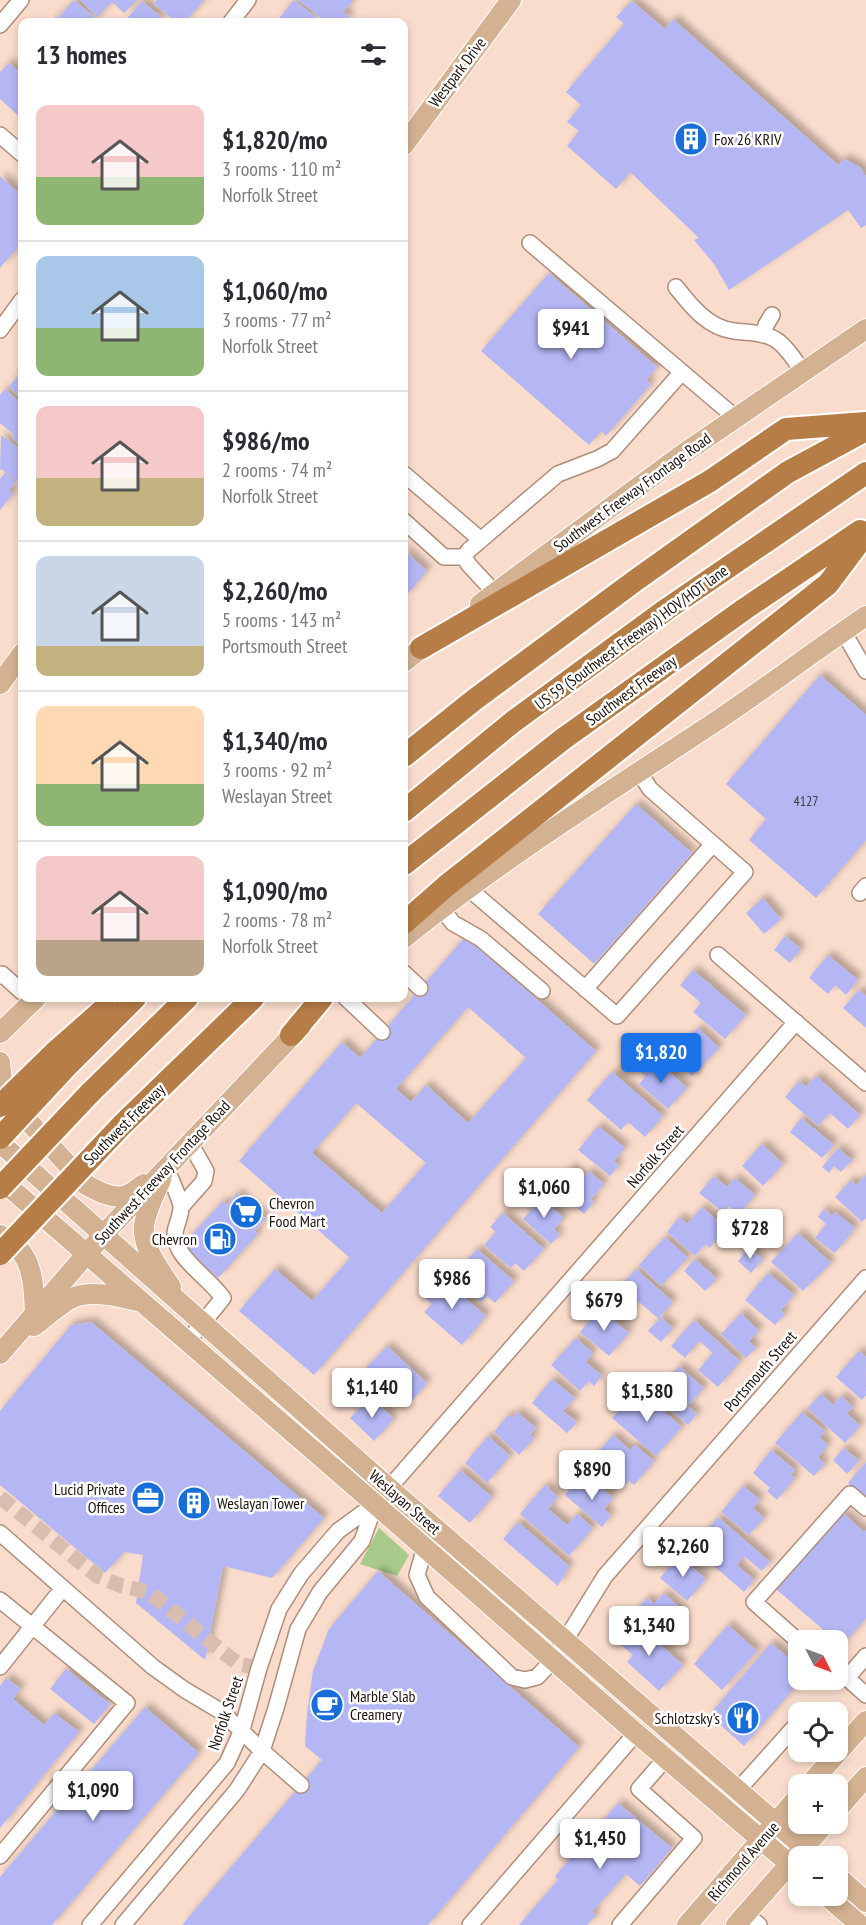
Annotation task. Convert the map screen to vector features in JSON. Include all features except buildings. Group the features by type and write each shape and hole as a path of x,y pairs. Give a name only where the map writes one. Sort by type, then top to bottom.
{"highway":[{"path":"422,648 710,481 786,429 866,423"},
{"path":"408,753 503,678 788,472 866,430"},
{"name":"US 59 (Southwest Freeway) HOV/HOT lane","path":"408,808 552,693 667,609 866,473"},
{"name":"Southwest Freeway","path":"408,861 562,739 746,608 866,527"},
{"path":"408,919 446,886 828,584 866,533"},
{"path":"0,1138 60,1060 113,1002"},
{"path":"0,1106 130,1002"},
{"path":"0,1188 90,1093 183,1002"},
{"name":"Southwest Freeway","path":"0,1254 122,1125 249,1002"},
{"path":"291,1035 319,1002"}],"main road":[{"name":"Westpark Drive","path":"408,140 511,0"},
{"name":"Southwest Freeway Frontage Road","path":"408,659 680,456 866,329"},
{"path":"408,935 441,908 525,848 724,716 866,616"},
{"path":"0,684 18,659"},
{"path":"0,1034 26,1002"},
{"name":"Southwest Freeway Frontage Road","path":"4,1349 103,1235 291,1035 328,1002"},
{"path":"0,1062 3,1093 85,1184 99,1192 113,1196 127,1195 163,1171"},
{"name":"Weslayan Street","path":"0,1143 389,1488 803,1846"},
{"path":"163,1171 150,1207 144,1234 151,1255 182,1305"},
{"name":"Weslayan Street","path":"0,1179 144,1302 636,1733 788,1862"},
{"path":"0,1235 22,1253 32,1281 35,1313"},
{"path":"4,1349 72,1299 89,1295 119,1296 144,1302"},
{"path":"848,1739 866,1720"},
{"path":"818,1774 828,1762"},
{"path":"848,1797 866,1777"},
{"name":"Richmond Avenue","path":"687,1925 788,1808"},
{"path":"747,1921 788,1874"},
{"path":"848,1886 866,1902"},
{"path":"838,1906 860,1925"}],"street":[{"path":"0,25 21,0"},
{"path":"234,18 248,0"},
{"path":"0,135 18,151"},
{"path":"530,243 736,418"},
{"path":"676,286 703,318 710,322 733,331 750,332 778,341 803,372"},
{"path":"0,330 18,305"},
{"path":"763,335 772,315"},
{"path":"464,557 469,550 558,474 612,451 682,372"},
{"path":"408,477 481,540"},
{"path":"408,525 444,557 464,557"},
{"path":"464,557 469,566 495,593"},
{"path":"843,631 866,671"},
{"path":"468,888 617,1016 745,872 650,789 639,772"},
{"path":"585,989 713,844"},
{"path":"441,908 453,922 482,939 542,992"},
{"path":"718,955 866,1083"},
{"path":"0,976 2,974 18,987"},
{"path":"408,977 420,988"},
{"path":"350,1002 382,1032"},
{"name":"Norfolk Street","path":"90,1925 227,1763 242,1730 256,1677 279,1609 301,1574 338,1531 375,1504 796,1022"},
{"path":"188,1341 223,1298 177,1247 174,1231 181,1207 204,1181 206,1171 190,1143"},
{"path":"163,1171 181,1207"},
{"name":"Portsmouth Street","path":"425,1547 417,1575 427,1597 512,1677 525,1680 537,1677 553,1660 605,1575 866,1278"},
{"path":"788,1632 754,1602 850,1494 866,1508"},
{"name":"Norfolk Street","path":"124,1924 237,1790 262,1751 298,1629 320,1592 362,1541 375,1504"},
{"path":"0,1533 153,1667 222,1712 301,1785"},
{"path":"2,1659 33,1628 63,1588"},
{"path":"0,1600 127,1703 0,1856"},
{"path":"848,1671 866,1656"},
{"path":"848,1681 866,1695"},
{"path":"470,1925 636,1733"},
{"path":"738,1790 788,1734"},
{"path":"623,1924 694,1838 639,1789 666,1758"}],"green space":[{"path":"379,1528 409,1555 397,1576 360,1564"}],"tunnel":[{"path":"0,1497 97,1576 122,1586 149,1592 238,1664 259,1668"}],"place":[{"name":"Fox 26 KRIV","path":"691,139"},
{"name":"Chevron Food Mart","path":"246,1212"},
{"name":"Chevron","path":"220,1239"},
{"name":"Lucid Private Offices","path":"148,1498"},
{"name":"Weslayan Tower","path":"194,1503"},
{"name":"Marble Slab Creamery","path":"327,1705"},
{"name":"Schlotzsky's","path":"743,1718"}]}
